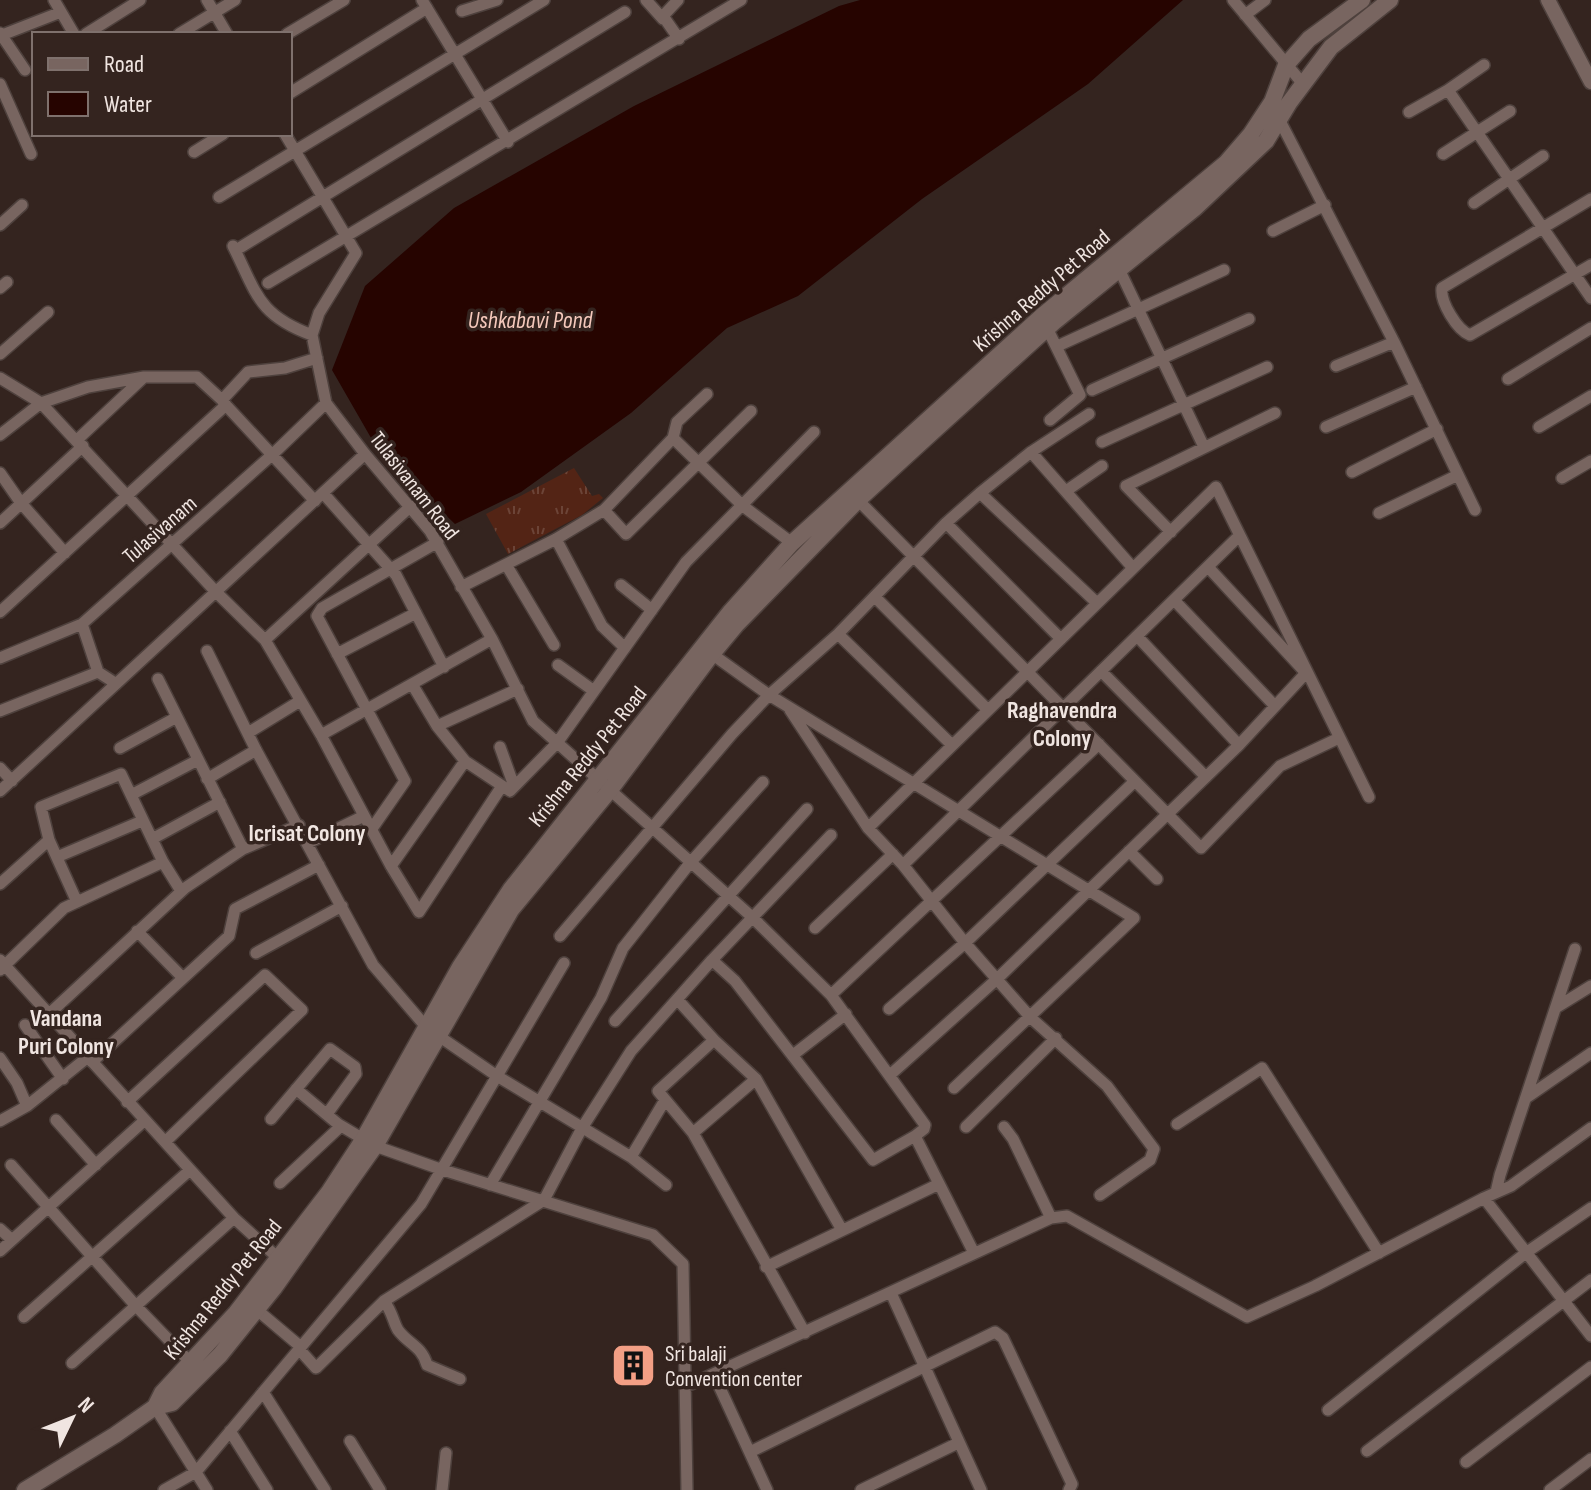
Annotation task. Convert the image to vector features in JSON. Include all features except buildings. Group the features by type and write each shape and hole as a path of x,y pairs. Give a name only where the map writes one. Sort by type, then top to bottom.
{"main road":[{"name":"Krishna Reddy Pet Road","path":"604,785 737,624 854,496 1042,316 1226,163 1251,134 1272,102 1286,65 1322,28 1362,0"},
{"name":"Krishna Reddy Pet Road","path":"155,1407 172,1403 220,1355 256,1309 369,1143 433,1032 511,910 731,611 792,543 854,496 1047,328 1195,208 1266,141 1303,84 1335,44 1390,0"},
{"path":"1322,28 1335,44"},
{"name":"Krishna Reddy Pet Road","path":"155,1407 162,1393 236,1313 369,1143"},
{"path":"25,1490 155,1407"}],"street":[{"path":"54,0 73,32"},
{"path":"89,32 140,0"},
{"path":"207,0 226,32"},
{"path":"182,32 235,0"},
{"path":"290,32 344,0"},
{"path":"462,11 497,0"},
{"path":"219,197 544,0"},
{"path":"646,0 679,39"},
{"path":"663,19 665,12 678,0"},
{"path":"268,283 741,0"},
{"path":"1233,0 1303,84"},
{"path":"1245,15 1265,0"},
{"path":"1548,0 1591,82"},
{"path":"292,92 424,4 508,142"},
{"path":"25,70 1,34 61,12"},
{"path":"286,136 294,151 323,196 348,236 356,253 319,313 312,335 274,318 259,299 237,246 323,196 625,12"},
{"path":"1409,112 1484,65"},
{"path":"1,86 31,154"},
{"path":"1448,90 1591,298"},
{"path":"1443,154 1510,111"},
{"path":"1279,119 1394,342 1475,510"},
{"path":"194,152 220,136"},
{"path":"1474,203 1543,156"},
{"path":"1591,199 1442,288 1443,301 1462,331 1467,335 1476,334 1591,265"},
{"path":"0,225 22,205"},
{"path":"1273,231 1325,205"},
{"path":"1119,269 1204,447"},
{"path":"1062,344 1224,270"},
{"path":"0,354 48,312"},
{"path":"1092,390 1249,319"},
{"path":"1047,328 1080,395 1050,420"},
{"path":"1508,379 1591,328"},
{"name":"Tulasivanam Road","path":"312,335 326,403 438,542 533,721 752,917 831,995 925,1125 915,1136"},
{"path":"1336,366 1394,342"},
{"path":"0,612 129,495 224,403 248,372 285,368 317,358"},
{"path":"1102,442 1267,367"},
{"path":"0,523 144,377"},
{"path":"0,435 41,403 88,387 144,377 197,377 390,568 444,667"},
{"path":"0,378 41,403 216,592 265,640 419,912 508,786 557,743 686,562 814,432"},
{"path":"1326,427 1416,387"},
{"path":"461,587 507,566 604,510 673,438 677,422 707,394"},
{"path":"1539,427 1591,396"},
{"name":"Tulasivanam","path":"0,658 82,624 326,403"},
{"path":"604,510 626,534 751,411"},
{"path":"1171,532 1126,486 1275,413"},
{"path":"560,936 732,734 769,695 876,598 946,523 980,493 1031,452 1089,414"},
{"path":"1352,472 1437,429"},
{"path":"673,438 743,506 792,543"},
{"path":"1031,452 1133,568"},
{"path":"0,791 365,454"},
{"path":"1562,478 1591,461"},
{"path":"1066,491 1102,466"},
{"path":"0,473 21,503 65,553"},
{"path":"1379,513 1458,475"},
{"path":"868,828 1216,487 1369,797"},
{"path":"980,493 1097,603"},
{"path":"854,496 1201,848 1280,766 1339,738"},
{"path":"265,640 411,506"},
{"path":"946,523 1061,639"},
{"path":"903,865 1239,536"},
{"path":"556,539 602,626 625,648"},
{"path":"371,830 405,781 317,616 322,608 438,542"},
{"path":"507,566 554,645"},
{"path":"1208,567 1306,673"},
{"path":"621,585 652,610"},
{"path":"876,598 988,710"},
{"path":"1174,600 1274,705"},
{"path":"337,654 416,613"},
{"path":"82,624 98,672 115,683"},
{"path":"838,634 952,745"},
{"path":"1137,636 1239,745"},
{"path":"321,735 492,639"},
{"path":"207,651 256,750 373,965 433,1032 497,1076 631,1157 666,1185"},
{"path":"712,654 769,695 1134,918 954,1088"},
{"path":"558,665 594,691"},
{"path":"1101,671 1206,777"},
{"path":"0,711 98,672"},
{"path":"890,1075 997,979 1168,814 1239,745 1306,673"},
{"path":"158,679 243,849"},
{"path":"412,684 437,726 465,761 508,786"},
{"path":"437,726 518,689"},
{"path":"248,733 300,701"},
{"path":"787,706 868,828 903,865 965,943 1031,1018 1107,1086 1154,1149 1150,1160 1100,1195"},
{"path":"120,748 177,717"},
{"path":"831,995 1099,744"},
{"path":"500,747 508,786"},
{"path":"207,779 256,750"},
{"path":"131,795 198,760"},
{"path":"391,866 465,761"},
{"path":"0,768 12,781"},
{"path":"77,902 49,840 41,807 119,774 181,891"},
{"path":"889,1009 965,943 1135,781"},
{"path":"490,1185 601,998 623,948 690,863 763,782"},
{"path":"152,839 220,802"},
{"path":"615,1021 807,809"},
{"path":"308,843 364,816"},
{"path":"57,857 142,821"},
{"path":"49,1014 181,891 243,849 299,825"},
{"path":"256,1309 300,1348 316,1368 384,1301 544,1200 582,1128 631,1051 831,835"},
{"path":"0,884 49,840"},
{"path":"1129,851 1157,879"},
{"path":"815,928 893,854"},
{"path":"163,862 64,908 2,965 234,1218 277,1257"},
{"path":"0,1121 27,1106 90,1059 183,978 229,936 235,909 319,865"},
{"path":"256,953 342,906"},
{"path":"137,931 183,978"},
{"path":"1496,1192 1575,949"},
{"path":"712,960 735,981 873,1160 915,1136 974,1253"},
{"path":"164,1490 196,1472 421,1204 564,963"},
{"path":"127,1102 265,975 302,1010 165,1142"},
{"path":"1557,1007 1591,986"},
{"path":"677,999 714,1040 756,1079 842,1230"},
{"path":"793,1055 846,1014"},
{"path":"25,1025 63,1079"},
{"path":"966,1127 1056,1038"},
{"path":"714,1040 658,1091 693,1133 805,1333"},
{"path":"271,1119 327,1050 333,1050 355,1067 356,1074 327,1114"},
{"path":"1526,1098 1591,1053"},
{"path":"0,1058 17,1083 27,1106"},
{"path":"1177,1124 1262,1068 1379,1253"},
{"path":"693,1133 756,1079"},
{"path":"296,1089 341,1126 369,1143 443,1170 653,1235 683,1264 687,1490"},
{"path":"631,1157 665,1100"},
{"path":"56,1120 96,1165"},
{"path":"0,1251 145,1120"},
{"path":"280,1183 341,1126"},
{"path":"1004,1127 1013,1139 1051,1218"},
{"path":"685,1387 1051,1218 1071,1216 1247,1317 1315,1286 1511,1186 1591,1128"},
{"path":"11,1165 136,1306 192,1364"},
{"path":"24,1317 190,1170"},
{"path":"766,1267 939,1184"},
{"path":"1484,1198 1591,1336"},
{"path":"1328,1410 1527,1252 1591,1208"},
{"path":"72,1363 234,1218"},
{"path":"0,1229 12,1240"},
{"path":"1367,1451 1591,1280"},
{"path":"891,1293 981,1490"},
{"path":"384,1301 394,1313 398,1329 417,1345 427,1365 460,1379"},
{"path":"750,1452 995,1332 1000,1333 1072,1484 1069,1490"},
{"path":"1466,1462 1591,1367"},
{"path":"714,1375 767,1490"},
{"path":"263,1392 325,1490"},
{"path":"155,1407 207,1490"},
{"path":"230,1431 267,1490"},
{"path":"350,1441 380,1490"},
{"path":"861,1490 958,1443"},
{"path":"442,1490 446,1453"},
{"path":"1550,1490 1591,1459"}],"green space":[{"path":"574,468 592,496 599,494 603,498 582,515 508,554 486,514"}],"water":[{"name":"Ushkabavi Pond","path":"860,0 1183,0 1088,84 922,199 798,296 727,328 631,413 521,492 455,524 378,450 332,370 365,286 454,208 634,106 839,6"}],"place":[{"name":"Sri balaji Convention center","path":"634,1366"}],"district":[{"name":"Raghavendra Colony","path":"1062,724"},
{"name":"Icrisat Colony","path":"307,833"},
{"name":"Vandana Puri Colony","path":"66,1032"}]}
